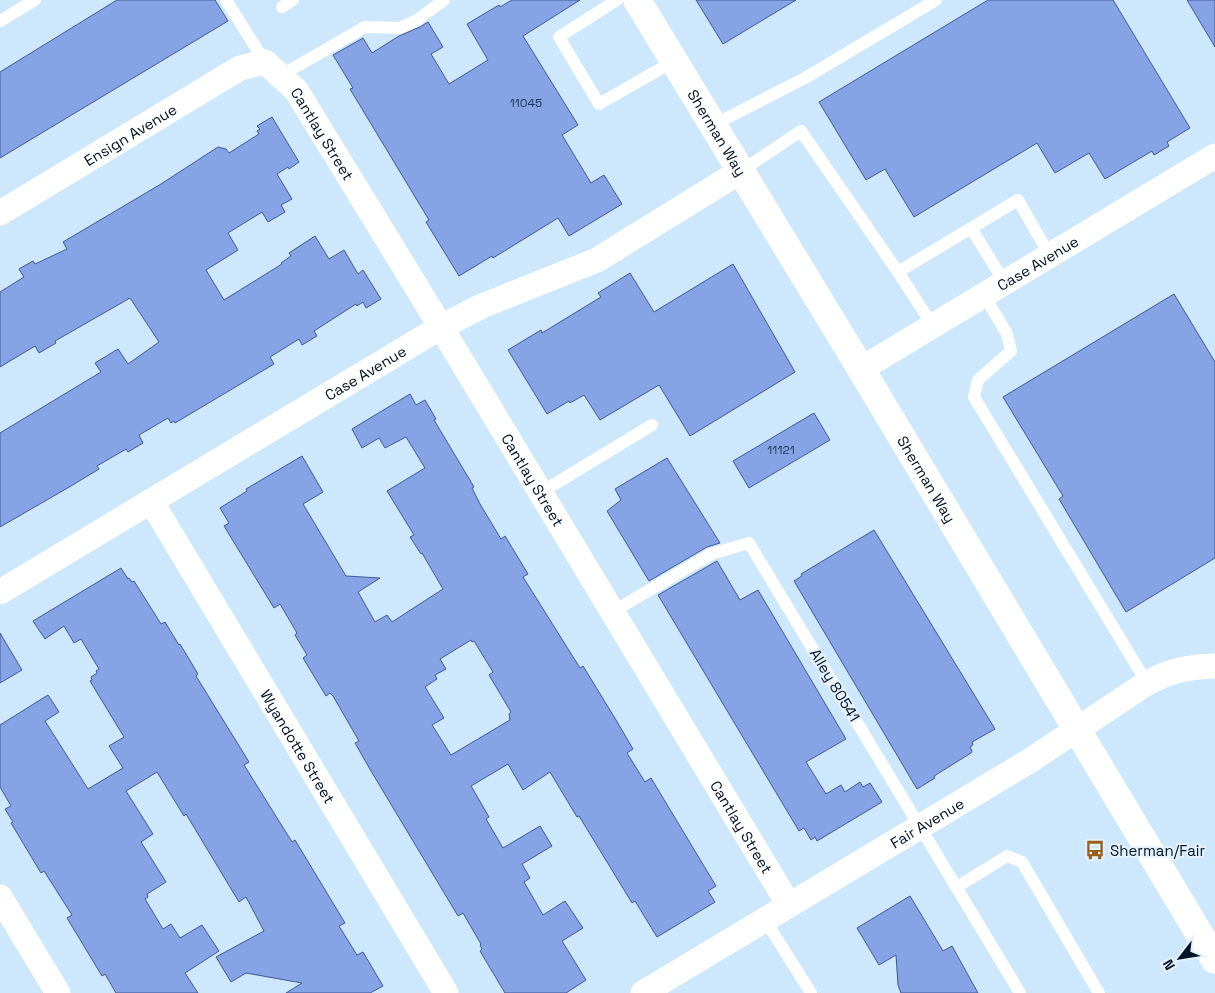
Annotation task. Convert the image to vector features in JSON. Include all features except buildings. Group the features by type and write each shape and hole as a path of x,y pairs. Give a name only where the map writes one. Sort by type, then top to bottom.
{"main road":[{"name":"Sherman Way","path":"637,0 861,369 1215,960"}],"street":[{"name":"Ensign Avenue","path":"0,213 240,68 272,69"},
{"name":"Cantlay Street","path":"272,69 296,90 789,905"},
{"name":"Case Avenue","path":"861,369 1215,156"},
{"name":"Case Avenue","path":"0,592 441,327 482,306 598,260 741,172"},
{"name":"Wyandotte Street","path":"151,501 446,993"},
{"name":"Fair Avenue","path":"643,993 1031,760 1166,672 1189,666 1215,666"},
{"path":"0,897 58,993"}],"lane":[{"path":"0,21 35,0"},
{"path":"226,0 272,69 365,27 400,28 417,20 444,0"},
{"path":"282,7 294,0"},
{"path":"617,0 559,37 599,104 674,61"},
{"path":"713,125 805,78 936,0"},
{"path":"741,172 801,131 898,272 932,326"},
{"path":"898,272 1018,200 1050,256"},
{"path":"971,228 1005,283"},
{"path":"984,295 1007,334 1011,352 978,380 974,397 1147,683"},
{"path":"540,493 652,424"},
{"name":"Alley 80541","path":"612,612 711,554 749,543 1020,993"},
{"path":"957,887 1007,856 1022,862 1099,993"},
{"path":"765,920 811,993"}],"place":[{"name":"Sherman/Fair","path":"1095,850"}]}
